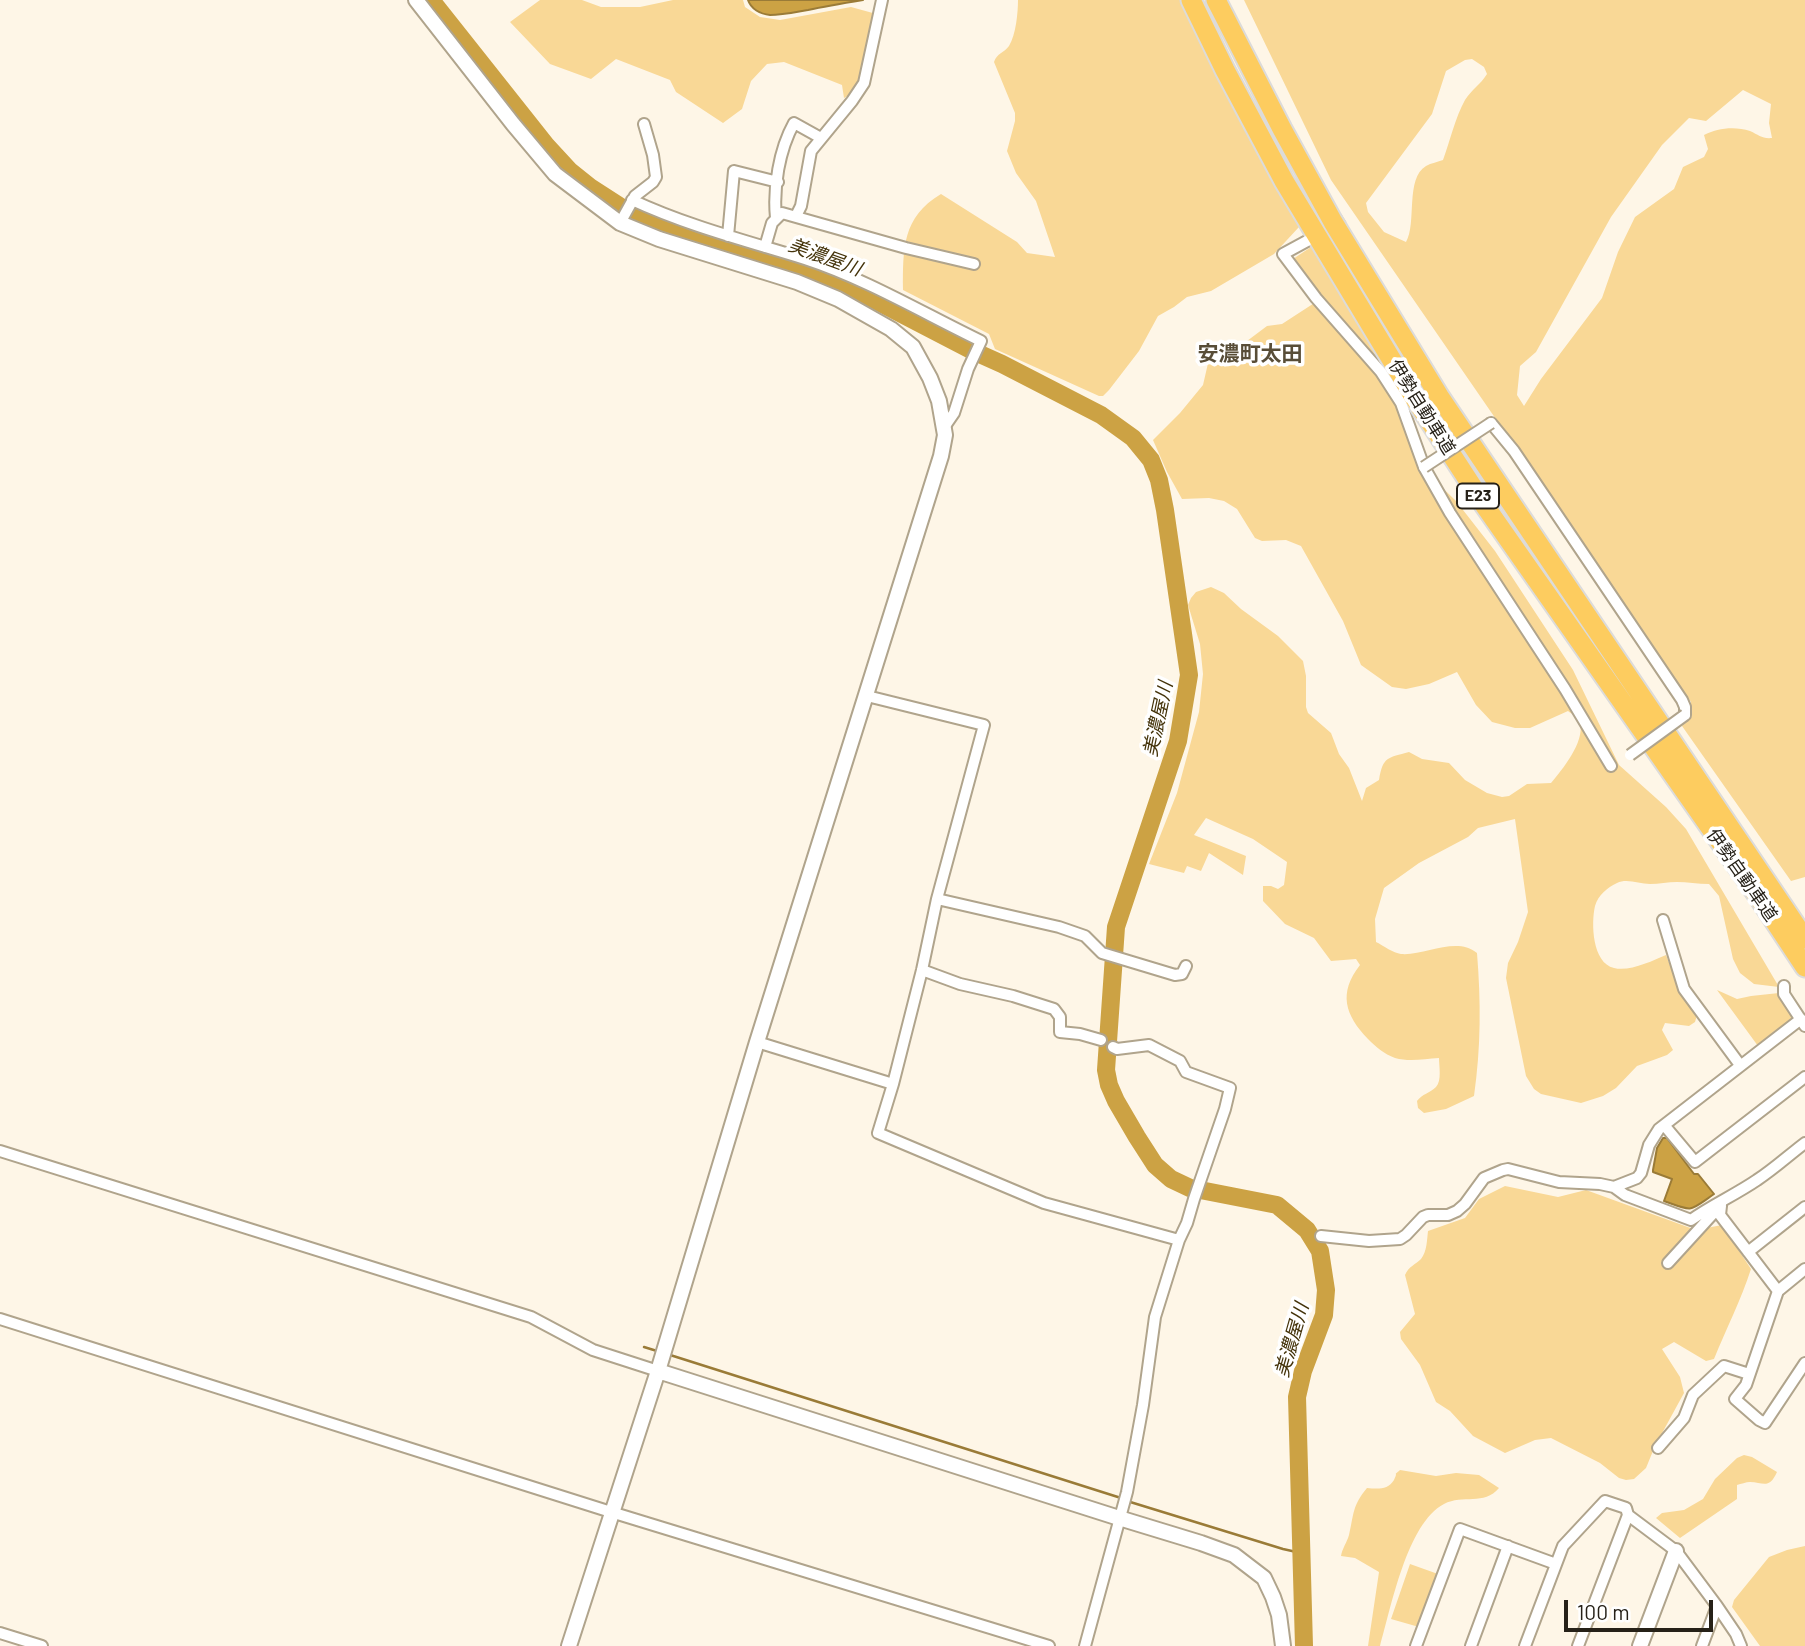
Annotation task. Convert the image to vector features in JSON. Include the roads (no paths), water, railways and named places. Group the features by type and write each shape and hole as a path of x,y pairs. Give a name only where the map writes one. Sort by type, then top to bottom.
{"highway":[{"name":"伊勢自動車道","path":"1191,0 1284,181 1414,397 1485,506 1805,967"},
{"name":"伊勢自動車道","path":"1216,0 1327,210 1418,363 1805,939"}],"street":[{"path":"416,0 555,174 621,221 659,239 797,282 838,299 891,328 913,347 930,378 945,426 942,456 757,1042 658,1371 569,1646"},
{"path":"796,216 801,206 811,151 864,83 882,0"},
{"path":"776,218 778,182 786,137 794,123 821,138"},
{"path":"621,221 631,201 656,177 653,155 643,124"},
{"path":"729,236 734,172 778,182"},
{"path":"631,201 665,215 842,273 981,341 968,369 954,413 945,426"},
{"path":"765,247 772,223 782,213 974,264"},
{"path":"1307,241 1283,254 1316,298 1381,372 1405,414 1424,467 1450,513 1565,689 1611,766"},
{"path":"1424,467 1491,423 1514,451 1685,707 1685,715 1630,755"},
{"path":"867,696 984,725 937,899 893,1084 878,1133 1044,1203 1179,1240"},
{"path":"937,899 1059,926 1085,936 1102,953 1175,975 1181,974 1186,966"},
{"path":"1663,920 1684,989 1741,1065"},
{"path":"922,970 960,984 1054,1009 1060,1017 1060,1032 1101,1040"},
{"path":"1614,1188 1637,1178 1652,1138 1664,1125 1741,1065 1803,1023 1784,994 1784,986"},
{"path":"757,1042 893,1084"},
{"path":"1085,1646 1127,1492 1155,1317 1225,1110 1230,1087 1186,1072 1180,1061 1149,1045 1117,1049 1113,1047"},
{"path":"1664,1125 1695,1161 1805,1077"},
{"path":"1668,1263 1723,1203 1805,1143"},
{"path":"0,1151 531,1317 593,1350 1234,1555 1264,1578 1279,1615 1283,1646"},
{"path":"1321,1236 1359,1241 1400,1239 1423,1217 1448,1215 1457,1211 1484,1178 1507,1169 1559,1182 1600,1184 1691,1220 1712,1205 1723,1203"},
{"path":"1723,1203 1720,1215 1778,1291"},
{"path":"1748,1252 1805,1207"},
{"path":"1805,1269 1778,1291 1746,1385 1735,1399 1765,1423 1805,1363"},
{"path":"0,1319 611,1512 1049,1646"},
{"path":"1658,1448 1684,1418 1693,1395 1724,1366 1749,1374"},
{"path":"1525,1646 1563,1546 1605,1501 1626,1508 1628,1516 1578,1646"},
{"path":"1628,1516 1676,1552 1717,1606 1741,1646"},
{"path":"1416,1646 1460,1529 1556,1564"},
{"path":"1471,1646 1508,1546"},
{"path":"1640,1646 1676,1552"},
{"path":"1702,1646 1717,1606"},
{"path":"0,1633 37,1645"}],"waterway":[{"name":"美濃屋川","path":"431,0 546,145 570,171 621,207 679,233 840,282 1101,415 1133,438 1151,460 1159,480 1165,510 1189,675 1178,741 1116,927 1106,1070 1116,1101 1137,1137 1155,1165 1171,1179 1190,1188 1277,1205 1307,1230 1320,1251 1326,1290 1324,1315 1303,1371 1297,1397 1304,1646"},
{"path":"644,1347 657,1351"},
{"path":"667,1354 1121,1498"},
{"path":"1127,1501 1301,1553"}],"tunnel":[{"path":"1312,238 1344,218"}],"district":[{"name":"安濃町太田","path":"1250,354"}]}
